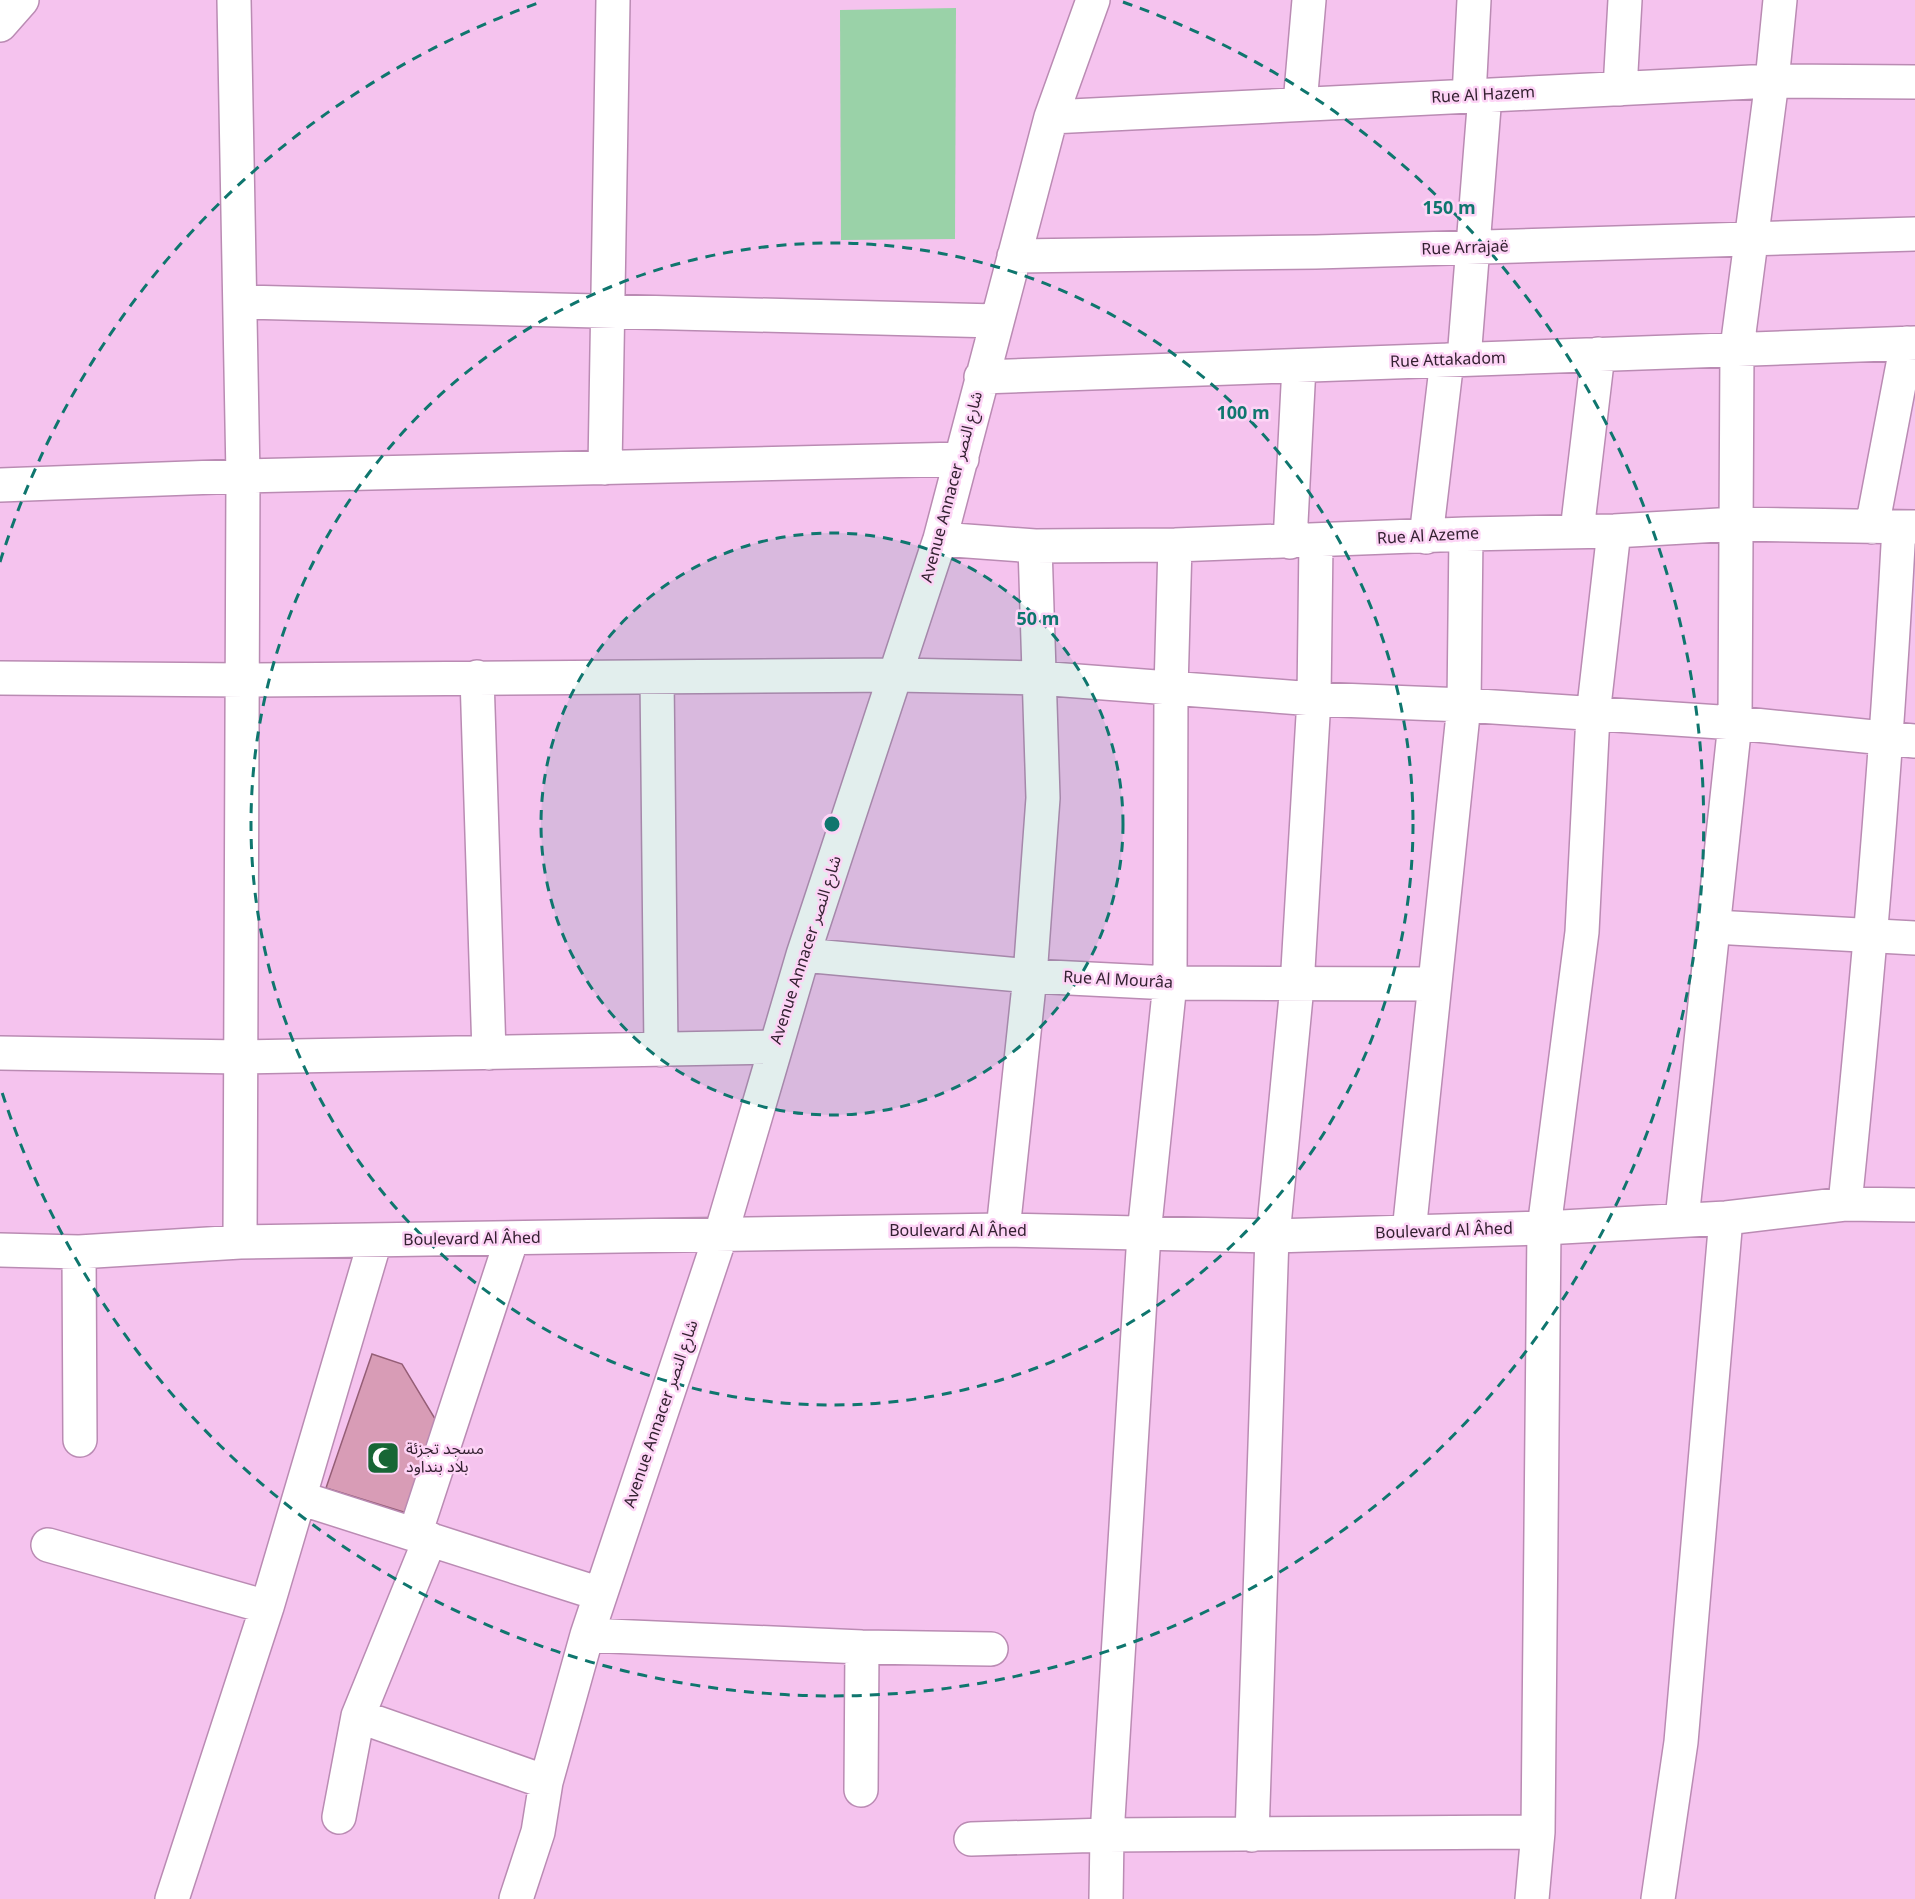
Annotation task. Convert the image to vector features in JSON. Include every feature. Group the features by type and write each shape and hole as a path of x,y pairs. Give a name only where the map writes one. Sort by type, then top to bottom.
{"street":[{"path":"0,25 22,0"},
{"path":"234,0 243,476 244,680 240,1242"},
{"path":"605,468 613,0"},
{"name":"Avenue Annacer شارع النصر","path":"516,1899 538,1832 546,1782 587,1635 721,1234 774,1047 940,539 1051,117 1093,0"},
{"path":"1300,104 1309,0"},
{"path":"1426,537 1474,248 1477,96 1474,0"},
{"path":"1620,88 1626,0"},
{"path":"1682,1219 1736,723 1737,348 1772,81 1780,0"},
{"name":"Rue Al Hazem","path":"1051,117 1772,81 1915,82"},
{"name":"Rue Arrajaë","path":"1014,256 1474,248 1915,234"},
{"path":"240,302 996,321"},
{"path":"1845,1204 1872,936 1902,740 1895,527 1911,343"},
{"name":"Rue Attakadom","path":"981,377 1911,343"},
{"path":"1576,531 1598,354"},
{"path":"1252,1835 1272,1236 1297,986 1314,699 1303,541 1299,366"},
{"path":"0,485 243,476 962,459"},
{"name":"Rue Al Azeme","path":"940,539 1035,546 1175,545 1614,531 1736,524 1895,527"},
{"path":"1532,1899 1538,1832 1544,1228 1582,932 1593,715 1614,531"},
{"path":"1409,1232 1464,705 1466,534"},
{"path":"1106,1899 1107,1835 1144,1234 1170,983 1175,545"},
{"path":"1003,1230 1030,976 1043,798 1035,546"},
{"path":"0,678 244,680 897,675 1038,678 1314,699 1464,705 1736,723 1902,740"},
{"path":"477,677 489,1053"},
{"path":"657,677 661,1050"},
{"path":"1714,927 1915,938"},
{"name":"Rue Al Mourâa","path":"803,955 1030,976 1170,983 1297,986 1434,984"},
{"path":"0,1053 240,1057 774,1047"},
{"name":"Boulevard Al Âhed","path":"0,1250 79,1252 240,1242 1003,1230 1272,1236 1544,1228 1726,1218 1845,1204 1915,1205"},
{"path":"1658,1899 1681,1742 1726,1218"},
{"path":"339,1817 358,1716 423,1537 512,1238"},
{"path":"172,1899 267,1607 375,1241"},
{"path":"79,1252 80,1440"},
{"path":"300,1498 600,1594"},
{"path":"48,1545 267,1607"},
{"path":"587,1635 862,1647 990,1649"},
{"path":"861,1790 862,1647"},
{"path":"358,1716 546,1782"},
{"path":"970,1839 1107,1835 1538,1832"}],"green space":[{"path":"956,8 955,239 841,240 840,10"}],"building":[{"name":"مسجد تجزئة بلاد بنداود","path":"372,1354 402,1364 440,1427 410,1514 326,1488"}],"place":[{"name":"مسجد تجزئة بلاد بنداود","path":"383,1458"}]}
